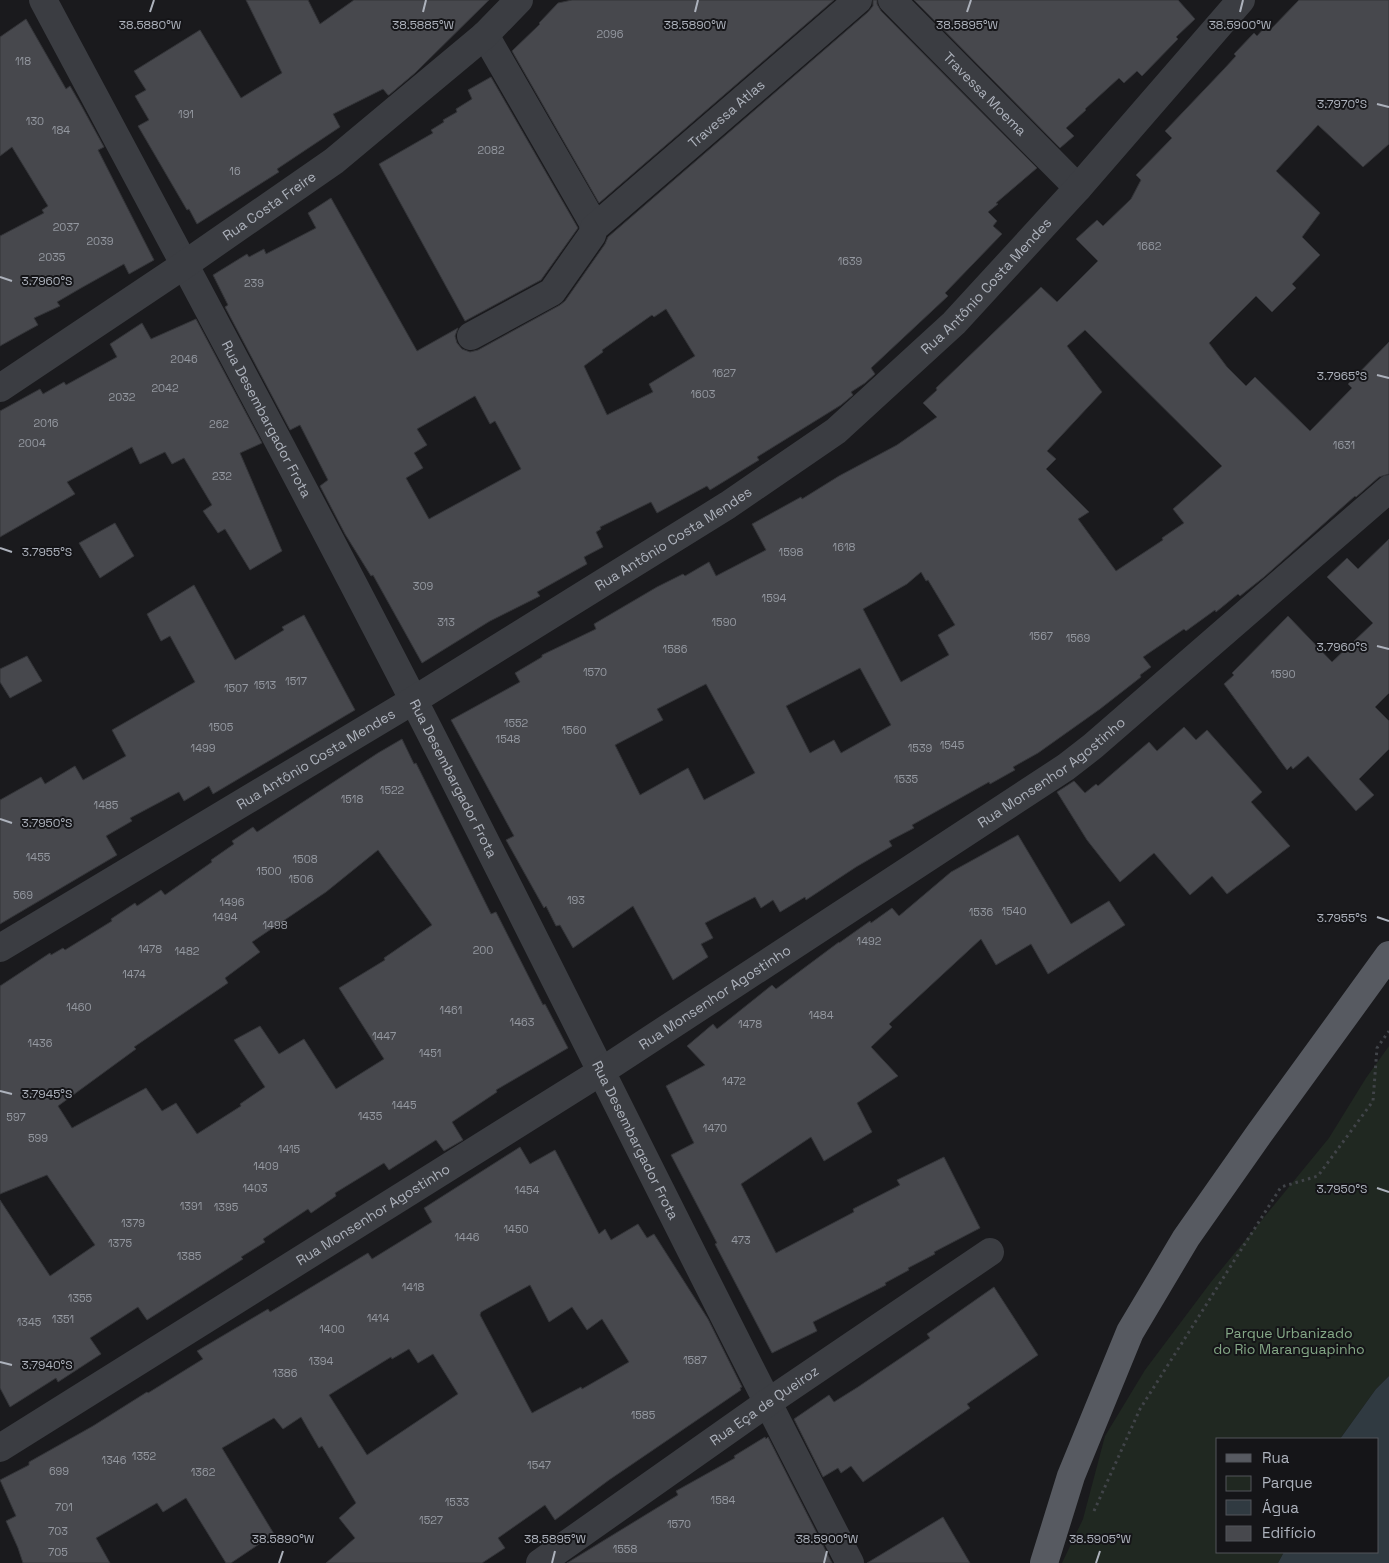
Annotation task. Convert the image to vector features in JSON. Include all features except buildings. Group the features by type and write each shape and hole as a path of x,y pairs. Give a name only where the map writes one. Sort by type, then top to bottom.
{"main road":[{"path":"1044,1563 1071,1476 1130,1332 1186,1238 1259,1134 1389,956"}],"street":[{"name":"Rua Desembargador Frota","path":"43,0 414,700 602,1071 767,1403 850,1563"},
{"name":"Rua Costa Freire","path":"0,388 184,265 334,161 485,35 519,0"},
{"name":"Travessa Atlas","path":"471,336 552,292 592,235 594,228 858,0"},
{"name":"Travessa Moema","path":"892,0 1078,188"},
{"name":"Rua Antônio Costa Mendes","path":"0,948 414,700 728,505 836,431 954,322 1078,188 1241,0"},
{"path":"485,35 592,221 594,228"},
{"name":"Rua Monsenhor Agostinho","path":"0,1448 602,1071 1066,767 1093,746 1389,489"},
{"name":"Rua Eça de Queiroz","path":"540,1563 767,1403 990,1252"}],"path":[{"path":"1091,1516 1140,1409 1281,1187 1318,1176 1373,1101 1377,1048 1389,1030"}],"green space":[{"name":"Parque Urbanizado do Rio Maranguapinho","path":"1389,1046 1389,1376 1376,1389 1341,1438 1216,1438 1216,1553 1283,1553 1278,1563 1062,1563 1083,1519 1105,1436 1145,1370 1211,1282 1329,1138 1366,1078"}],"water":[{"path":"1389,1376 1389,1563 1278,1563 1283,1553 1379,1553 1379,1438 1341,1438 1376,1389"}]}
